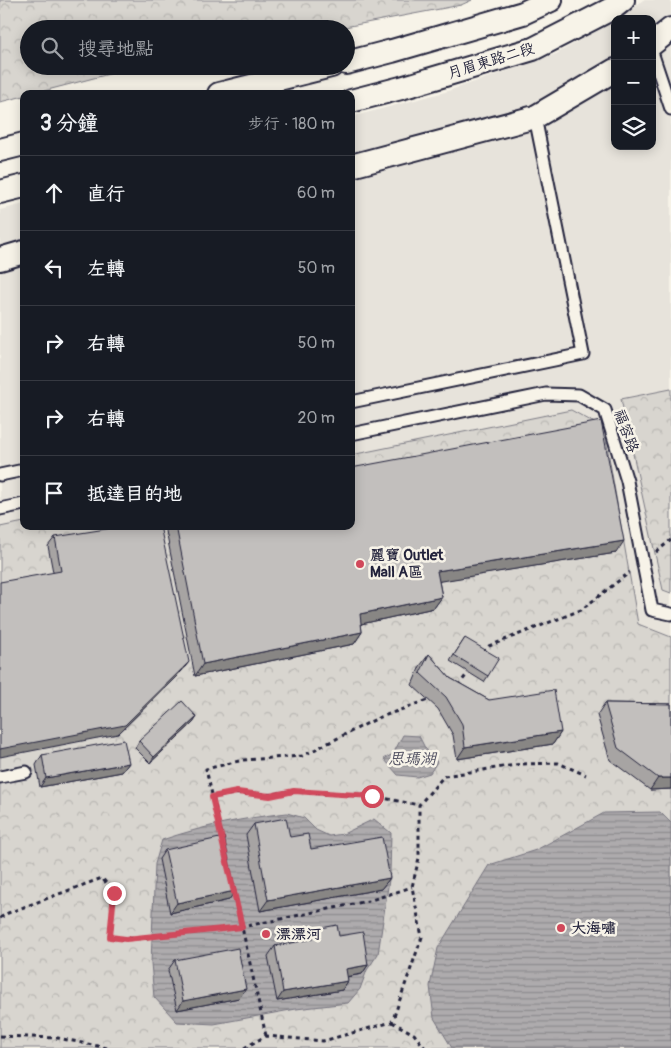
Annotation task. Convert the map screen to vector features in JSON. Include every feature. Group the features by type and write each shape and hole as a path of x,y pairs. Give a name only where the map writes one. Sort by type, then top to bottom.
{"street":[{"path":"355,60 523,13 551,0"},
{"name":"月眉東路二段","path":"355,100 533,49 613,8 623,0"},
{"path":"656,41 671,30"},
{"path":"355,165 535,117 611,72"},
{"path":"235,90 295,75"},
{"path":"0,150 20,145"},
{"path":"0,192 20,187"},
{"path":"0,259 20,253"}],"lane":[{"path":"655,60 671,109"},
{"path":"355,401 583,354 535,117"},
{"name":"福容路","path":"355,433 546,394 579,395 605,410 627,480 652,610 671,614"},
{"path":"0,475 20,471"},
{"path":"0,509 20,505"},
{"path":"0,777 26,772"}],"path":[{"path":"656,552 671,540"},
{"path":"481,656 489,646 581,610 630,572"},
{"path":"454,691 468,672"},
{"path":"224,845 206,769 244,760 302,756 378,718 428,700"},
{"path":"392,1022 422,937 412,887 419,858 419,805 444,776 522,764 558,762 586,775"},
{"path":"212,797 237,792 270,796 294,791 372,796 419,805"},
{"path":"0,918 8,913 102,878 114,893 110,937 126,939 242,927 368,901 412,887"},
{"path":"232,882 266,1036"},
{"path":"244,1048 266,1036 324,1041 392,1022 414,1034 425,1048"},
{"path":"0,1036 58,1038 107,1048"}],"shaded area":[{"path":"643,0 671,0 671,1048 0,1048 0,210 20,205 20,530 355,530 355,116 445,92 556,54 611,22 611,150 656,150 656,15 624,15"}],"green space":[{"path":"0,0 472,0 461,5 355,25 355,20 20,20 20,75 105,75 47,90 20,90 20,97 0,102"},
{"path":"671,389 671,593 663,590 621,399"},
{"path":"571,410 604,428 638,624 671,637 671,1048 0,1048 0,527 20,523 20,530 355,530 355,454"}],"water":[{"name":"思瑪湖","path":"403,735 419,736 425,748 437,762 430,773 417,777 398,775 384,759 393,754"},
{"name":"大海嘯","path":"660,812 671,823 671,1048 452,1048 434,1018 430,986 438,948 489,865 536,850 604,813"},
{"name":"漂漂河","path":"287,813 304,818 316,830 329,836 343,834 374,819 391,833 390,873 378,954 367,970 360,989 348,1003 296,1009 214,1024 177,1022 154,997 151,963 155,864 162,840 224,823"}],"building":[{"name":"麗寶 Outlet Mall A區","path":"601,421 624,541 437,571 442,597 360,614 362,632 203,664 177,530 355,530 355,467"},
{"path":"100,530 161,530 189,662 125,725 0,749 0,582 61,571 55,537"},
{"path":"465,638 499,658 488,676 454,655"},
{"path":"429,654 450,678 489,700 554,690 561,732 465,747 462,724 446,697 420,673"},
{"path":"182,701 197,717 154,757 139,741"},
{"path":"605,703 671,704 671,778 658,778 618,748"},
{"path":"124,740 129,763 46,778 42,755"},
{"path":"286,818 290,837 308,834 311,849 382,837 390,878 268,900 254,824"},
{"path":"224,837 235,891 177,903 165,850"},
{"path":"337,925 339,936 363,932 368,965 346,969 348,981 283,992 275,946 313,939 311,930"},
{"path":"238,948 246,989 183,1001 175,960"}],"place":[{"name":"麗寶 Outlet Mall A區","path":"360,564"},
{"name":"大海嘯","path":"561,928"},
{"name":"漂漂河","path":"266,934"}],"route":[{"path":"114,893 110,937 126,939 242,927 212,797 237,792 270,796 294,791 372,796"}]}
